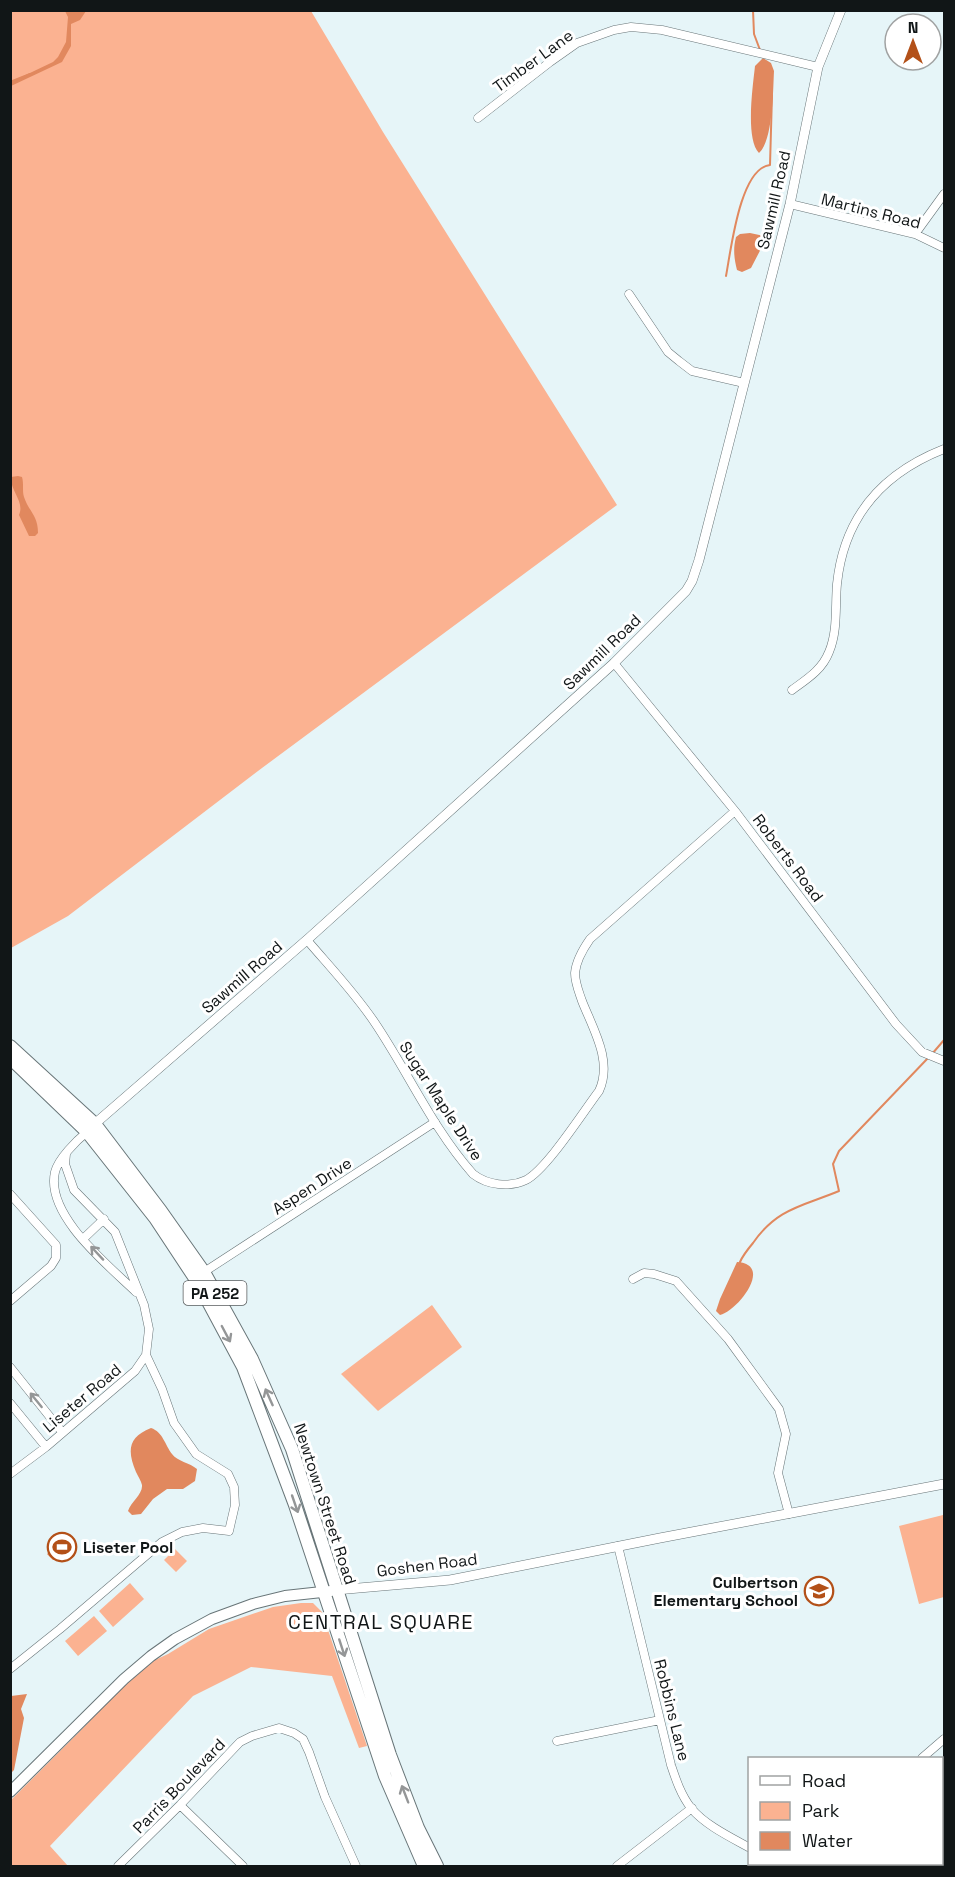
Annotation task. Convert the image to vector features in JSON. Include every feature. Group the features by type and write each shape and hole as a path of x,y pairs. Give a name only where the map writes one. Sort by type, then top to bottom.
{"main road":[{"name":"Newtown Street Road","path":"10,1046 91,1128 161,1211 204,1272 252,1359 292,1449 331,1591 348,1667 385,1776 424,1866"},
{"name":"Newtown Street Road","path":"10,1058 91,1128 198,1283 243,1367 331,1591 418,1828 437,1866"},
{"path":"267,1426 279,1419"},
{"name":"Goshen Road","path":"10,1792 124,1679 175,1639 212,1619 253,1604 285,1596 331,1591"}],"street":[{"name":"Sawmill Road","path":"91,1128 307,940 614,663 680,597 692,581 790,204 818,67 841,10"},
{"name":"Timber Lane","path":"478,118 577,43 614,30 631,27 662,30 818,67"},
{"path":"915,234 945,194"},
{"name":"Martins Road","path":"790,204 915,234 945,248"},
{"path":"629,294 668,352 679,361 692,371 744,383"},
{"path":"792,690 816,672 830,651 834,635 837,583 842,556 849,534 866,504 892,477 931,454 945,449"},
{"name":"Roberts Road","path":"614,663 735,811 896,1024 922,1052 945,1061"},
{"name":"Sugar Maple Drive","path":"307,940 350,989 375,1023 435,1122 467,1168 481,1180 499,1184 525,1181 541,1168 599,1091 603,1081 604,1061 577,986 575,972 583,949 590,939 735,811"},
{"name":"Aspen Drive","path":"204,1272 435,1122"},
{"path":"91,1128 66,1154 56,1169 55,1196 61,1211 83,1239 139,1294"},
{"path":"10,1669 162,1542 182,1532 203,1528 229,1531 235,1505 234,1487 228,1474 196,1454 174,1423 162,1389 146,1355 149,1329 144,1305 115,1232 74,1190 65,1164 66,1154"},
{"path":"10,1194 56,1245 56,1258 51,1266 10,1301"},
{"path":"83,1239 104,1219"},
{"path":"633,1279 644,1273 676,1281 728,1339 779,1409 786,1434 778,1473 789,1514"},
{"name":"Liseter Road","path":"10,1474 135,1371 146,1355"},
{"path":"10,1367 63,1432"},
{"path":"10,1403 45,1447"},
{"name":"Goshen Road","path":"331,1591 450,1580 945,1484"},
{"name":"Robbins Lane","path":"618,1546 671,1765 679,1788 692,1808 711,1824 748,1847"},
{"path":"557,1742 660,1720"},
{"name":"Parris Boulevard","path":"118,1866 240,1742 279,1728 303,1739 325,1797 356,1866"},
{"path":"923,1757 945,1740"},
{"path":"180,1805 243,1866"},
{"path":"617,1866 692,1808"}],"green space":[{"path":"11,11 311,11 383,132 617,505 262,768 68,916 11,948"},
{"path":"432,1305 462,1347 378,1411 341,1374"},
{"path":"943,1515 944,1597 919,1604 899,1526"},
{"path":"175,1549 187,1561 176,1572 164,1560"},
{"path":"130,1583 144,1599 113,1627 99,1611"},
{"path":"313,1603 322,1612 367,1746 359,1748 332,1676 251,1667 193,1696 50,1846 68,1866 11,1866 11,1800 142,1666 168,1654 209,1629 273,1607"},
{"path":"94,1616 107,1631 78,1656 65,1641"}],"water":[{"path":"65,11 86,11 80,20 71,24 71,46 62,62 11,86 11,82 53,62 58,57 66,42 68,17"},
{"path":"763,58 771,63 774,71 770,127 764,147 759,153 752,136 751,111 755,66"},
{"path":"750,233 764,236 765,241 751,268 742,272 737,270 736,266 735,241 740,234"},
{"path":"11,477 22,477 24,497 37,522 38,533 35,536 29,536 19,515 19,501 11,482"},
{"path":"737,1262 748,1265 753,1279 743,1297 727,1312 720,1315 716,1311"},
{"path":"151,1428 161,1436 174,1456 197,1469 195,1481 183,1489 167,1489 153,1499 141,1514 132,1515 128,1511 141,1492 142,1485 131,1458 132,1446 138,1436"},
{"name":"Liseter Pool","path":"68,1535 74,1540 71,1547 66,1553 53,1560 47,1554 54,1548 49,1543 58,1536 63,1540"},
{"path":"27,1694 21,1709 24,1718 14,1770 11,1773 11,1696"}],"waterway":[{"path":"753,10 754,34 760,50"},
{"path":"10,82 30,74"},
{"path":"726,276 734,230 744,195 751,180 760,170 770,165 772,95"},
{"path":"932,1054 944,1040"},
{"path":"740,1262 762,1231 781,1215 839,1191 833,1164 839,1151 928,1058"}],"place":[{"name":"Liseter Pool","path":"62,1547"},
{"name":"Culbertson Elementary School","path":"819,1591"}],"district":[{"name":"CENTRAL SQUARE","path":"381,1622"}]}
